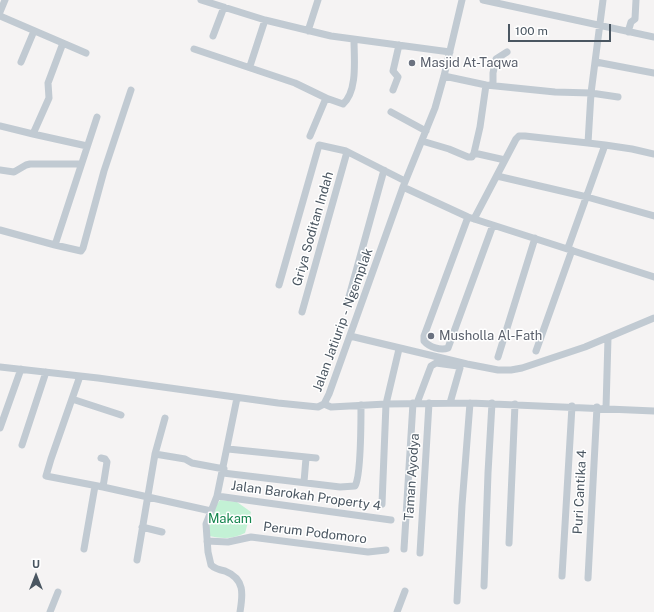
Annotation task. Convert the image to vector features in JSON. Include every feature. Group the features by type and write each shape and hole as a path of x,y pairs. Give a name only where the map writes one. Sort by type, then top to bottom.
{"street":[{"path":"1,10 5,0"},
{"path":"201,0 265,20 308,31 354,40 450,52"},
{"path":"308,31 318,0"},
{"name":"Jalan Jatiurip - Ngemplak","path":"0,367 80,376 237,398 318,407 324,404 404,184 435,108 462,0"},
{"path":"483,0 654,37"},
{"path":"588,143 591,93 601,26 603,0"},
{"path":"628,32 631,22 635,19 636,0"},
{"path":"213,36 224,7"},
{"path":"0,16 86,53"},
{"path":"250,66 265,20"},
{"path":"21,62 34,31"},
{"path":"194,49 250,66 295,83 326,98 343,104 351,92 354,70 354,40"},
{"path":"33,134 49,98 48,83 63,43"},
{"path":"393,90 398,78 393,71 399,45"},
{"path":"422,141 449,149 468,157 472,157 496,59 507,52"},
{"path":"596,62 654,73"},
{"path":"444,76 490,85 555,92 591,93 618,97"},
{"path":"0,230 81,251 84,248 104,171 132,90"},
{"path":"310,136 326,98"},
{"path":"391,112 426,131"},
{"path":"55,245 97,117"},
{"path":"0,126 87,146"},
{"path":"493,225 448,348 443,349 428,346 424,341 424,336 471,218 497,176 519,136 605,145 654,154"},
{"path":"279,285 319,144 347,152 384,170 404,184 471,218 654,277"},
{"path":"536,351 605,145"},
{"name":"Griya Soditan Indah","path":"302,312 347,152"},
{"path":"474,153 505,160"},
{"path":"0,170 14,172 30,164 81,164"},
{"path":"347,304 384,170"},
{"path":"497,176 587,197 654,216"},
{"path":"498,357 535,238"},
{"path":"351,331 399,349 498,370 511,370 522,368 608,338 654,318"},
{"path":"606,408 608,338"},
{"path":"382,504 386,404 399,349"},
{"path":"404,549 415,403 431,366 436,362 458,366 460,368 450,403"},
{"path":"0,428 21,369"},
{"path":"22,445 46,372"},
{"path":"80,376 46,476 211,511"},
{"path":"237,398 228,449 217,496 206,524 211,565 230,573 236,577 240,583 242,592 240,612"},
{"path":"72,399 121,415"},
{"path":"324,404 331,407 415,403 492,403 654,411"},
{"name":"Taman Ayodya","path":"420,553 429,403"},
{"path":"457,601 462,505 470,403"},
{"path":"484,586 492,403"},
{"path":"509,543 515,404"},
{"path":"155,454 186,459 192,463 223,471 346,487 355,486 358,477 361,405"},
{"path":"562,576 572,406"},
{"name":"Puri Cantika 4","path":"588,578 597,407"},
{"path":"137,560 155,454 164,418"},
{"path":"228,449 316,458"},
{"path":"102,458 107,462 103,487"},
{"path":"304,482 306,458"},
{"path":"84,549 95,486"},
{"name":"Jalan Barokah Property 4","path":"217,496 391,520"},
{"path":"142,528 162,532"},
{"name":"Perum Podomoro","path":"207,541 228,542 251,537 368,552 386,550"},
{"path":"398,612 405,591"},
{"path":"50,612 58,592"}],"green space":[{"name":"Makam","path":"220,500 237,502 251,512 245,533 228,538 209,536 211,517"}],"place":[{"name":"Masjid At-Taqwa","path":"412,63"},
{"name":"Musholla Al-Fath","path":"431,336"}]}
